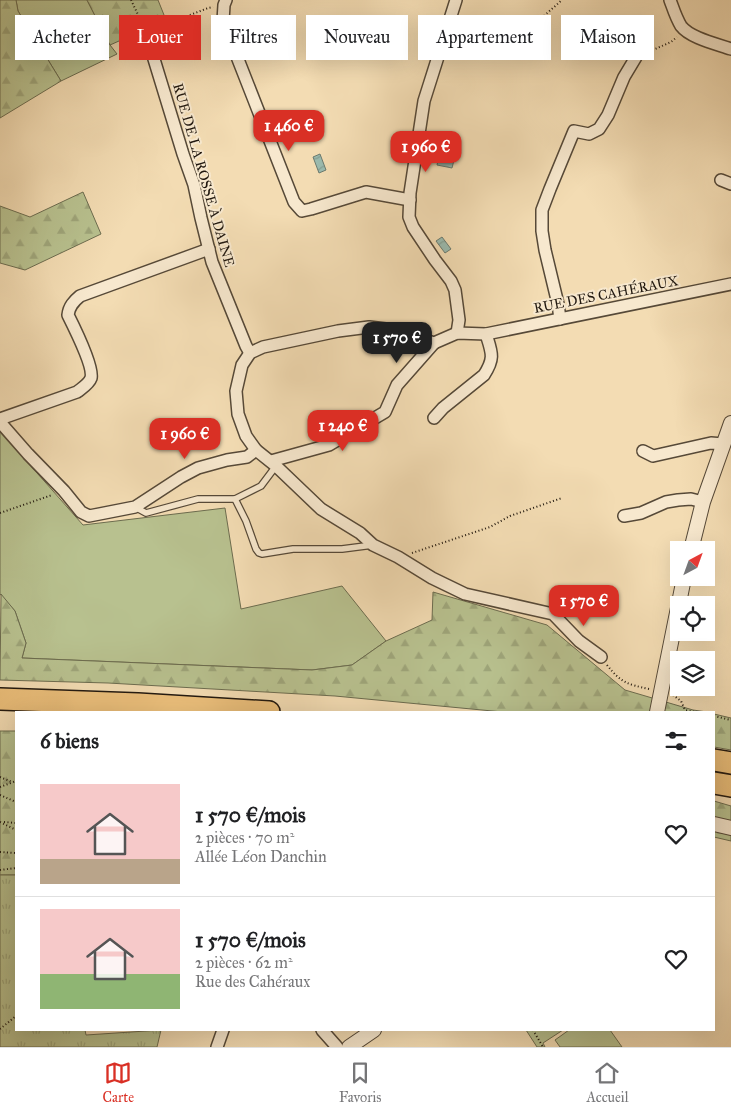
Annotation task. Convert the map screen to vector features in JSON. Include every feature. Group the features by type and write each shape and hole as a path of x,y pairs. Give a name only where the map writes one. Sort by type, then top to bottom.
{"highway":[{"path":"0,699 138,704 253,711"},
{"path":"0,712 15,713"},
{"path":"715,760 731,763"},
{"path":"715,769 731,772"},
{"path":"715,783 731,786"}],"street":[{"path":"456,0 424,101 409,217 413,227 451,281 455,290 458,316 457,333"},
{"path":"670,0 685,31 692,36 731,50"},
{"path":"225,3 223,21 294,202 302,211 366,192 410,200"},
{"name":"RUE DE LA ROSSE À DAINE","path":"155,60 194,185 212,262 250,352"},
{"path":"560,318 545,250 542,231 542,210 574,131 589,134 599,129 608,115 624,77 634,60"},
{"path":"209,248 80,296 73,302 68,315 85,352 91,371 87,384 78,392 0,420 81,512 89,516 135,507 198,468 247,456 256,450"},
{"name":"RUE DES CAHÉRAUX","path":"434,343 457,333 486,334 731,284"},
{"path":"273,464 329,445 384,412 397,385 434,343 394,330 369,327 338,331 263,347 250,352 242,365 236,391 238,414 246,436 256,450 321,509 360,533 373,545 465,594 553,614 580,641 601,657"},
{"path":"434,418 443,408 484,375 492,356 486,334"},
{"path":"693,541 703,502 731,423"},
{"path":"643,451 653,456 711,443 723,444"},
{"path":"624,516 641,513 666,502 691,499 703,502"},
{"path":"657,711 682,586"},
{"path":"715,824 731,828"},
{"path":"217,1047 223,1031"},
{"path":"323,1031 337,1047"},
{"path":"349,1047 373,1031"}],"lane":[{"path":"135,507 146,513 198,499 234,499 261,486 273,464"},
{"path":"234,499 260,553 293,549 342,549 373,545"}],"path":[{"path":"131,0 138,15"},
{"path":"545,15 562,0"},
{"path":"190,15 225,3"},
{"path":"654,49 671,42 685,31"},
{"path":"0,513 64,492"},
{"path":"398,557 490,527 510,516 562,498"},
{"path":"601,657 617,678 637,686 675,696 681,701 685,710 690,711"},
{"path":"715,716 731,720"},
{"path":"0,777 12,782"},
{"path":"0,787 15,781"},
{"path":"0,795 15,802"},
{"path":"1,822 15,823"},
{"path":"1,822 15,829"},
{"path":"0,852 15,853"},
{"path":"0,870 15,868"},
{"path":"0,1029 15,1017"},
{"path":"534,1031 543,1047"}],"green space":[{"path":"0,0 16,0 20,15 15,15 15,60 48,60 61,81 0,118"},
{"path":"16,0 87,0 95,15 20,15"},
{"path":"87,0 158,0 164,15 119,15 119,41 110,45 109,15 95,15"},
{"path":"109,43 110,45 117,54 109,58"},
{"path":"48,60 105,60 61,81"},
{"path":"83,192 101,234 25,270 0,263 0,206 30,217"},
{"path":"0,431 83,525 225,508 241,609 342,586 386,641 352,665 312,670 22,658 26,643 15,611 0,594"},
{"path":"433,592 547,625 625,690 700,711 492,711 335,696 108,683 0,680 1,594 15,611 26,643 22,658 312,670 352,665 386,641 432,620"},
{"path":"715,714 731,718 731,750 715,747"},
{"path":"0,731 15,731 15,875 0,875"},
{"path":"715,801 731,806 731,841 715,837"},
{"path":"0,875 15,875 15,1031 85,1031 86,1035 161,1031 157,1047 0,1047"},
{"path":"527,1031 561,1031 543,1043 545,1047 537,1047"},
{"path":"568,1031 611,1031 622,1047 560,1047 555,1040"}],"water":[{"path":"320,154 326,170 319,173 313,157"},
{"path":"439,156 454,160 452,168 437,165"},
{"path":"442,237 451,249 445,253 436,241"}]}
